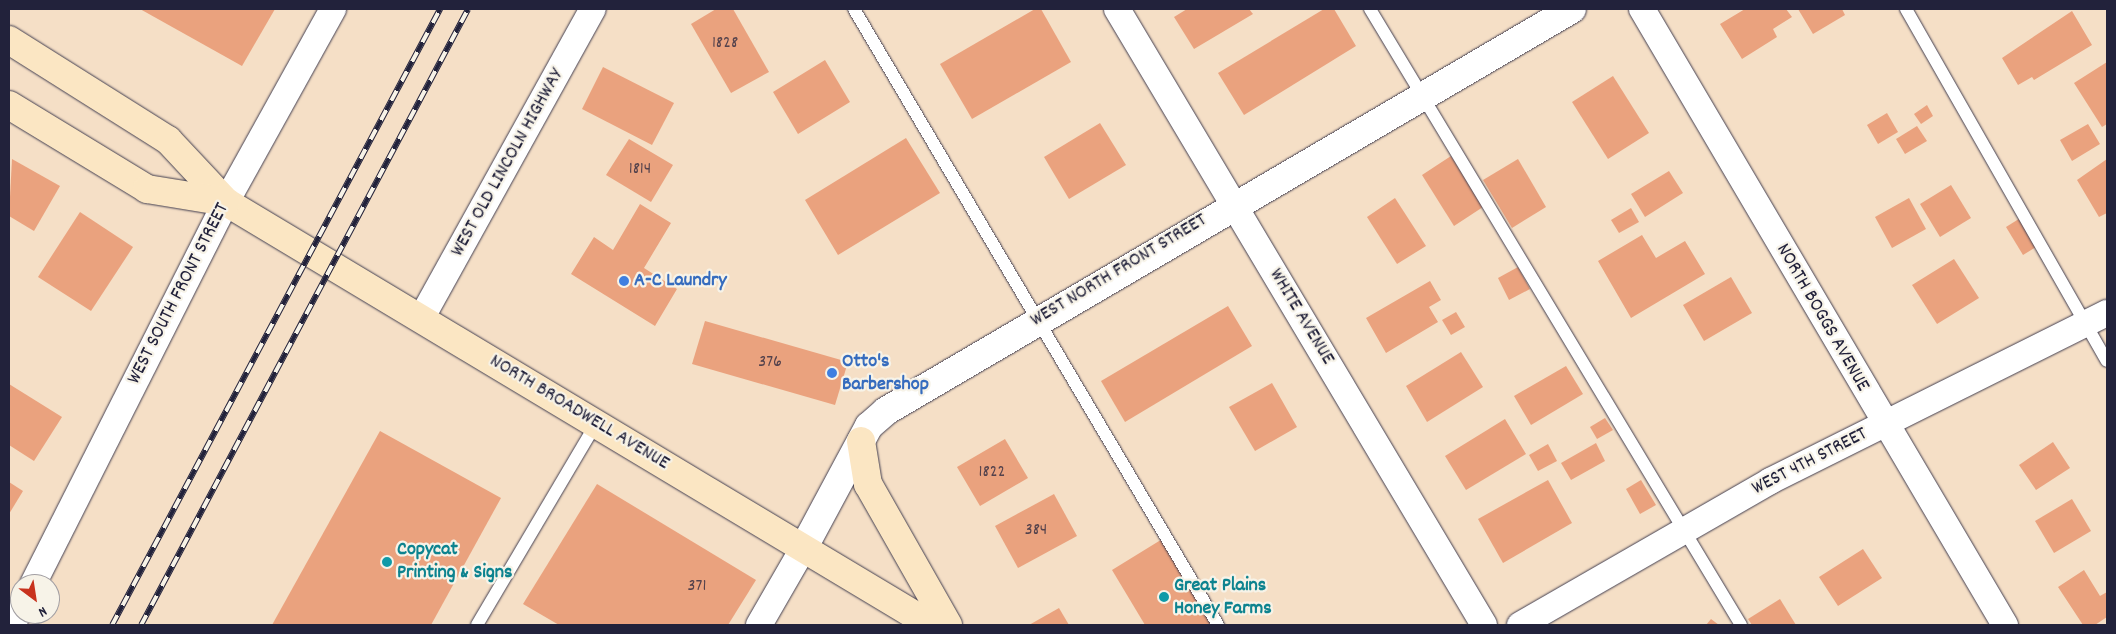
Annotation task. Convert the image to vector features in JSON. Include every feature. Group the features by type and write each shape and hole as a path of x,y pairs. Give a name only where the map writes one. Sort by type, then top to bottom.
{"main road":[{"name":"NORTH BROADWELL AVENUE","path":"9,40 168,140 226,202 422,317 596,424 804,546 931,625"},
{"name":"NORTH BROADWELL AVENUE","path":"9,105 147,188 226,202"},
{"path":"861,441 868,484 948,625"}],"street":[{"name":"WEST SOUTH FRONT STREET","path":"38,574 226,202 333,9"},
{"name":"WEST OLD LINCOLN HIGHWAY","path":"422,317 593,9"},
{"name":"WHITE AVENUE","path":"1117,9 1484,625"},
{"name":"WEST NORTH FRONT STREET","path":"759,625 861,441 886,411 1233,203 1572,9"},
{"name":"NORTH BOGGS AVENUE","path":"1642,9 1884,424 2005,625"},
{"name":"WEST 4TH STREET","path":"1520,625 1684,531 1884,424 2096,318"}],"lane":[{"path":"854,9 1039,319 1218,625"},
{"path":"1370,9 1741,625"},
{"path":"1906,9 2096,318 2107,361"},
{"path":"477,625 596,424"}],"building":[{"path":"140,9 275,9 242,66"},
{"path":"716,9 733,9 769,72 731,93 691,24"},
{"path":"1035,9 1041,9 1071,62 972,119 940,64"},
{"path":"1187,9 1249,9 1253,14 1194,49 1174,17"},
{"path":"1324,9 1334,9 1356,46 1244,115 1218,73"},
{"path":"1745,9 1786,9 1792,17 1773,29 1777,37 1742,59 1720,24"},
{"path":"1798,9 1842,9 1845,15 1813,34"},
{"path":"2072,11 2092,45 2034,80 2032,77 2018,85 2002,58"},
{"path":"825,60 850,102 798,134 773,92"},
{"path":"2107,62 2107,124 2102,127 2074,83"},
{"path":"603,67 674,103 652,145 582,109"},
{"path":"1613,76 1649,133 1608,159 1572,102"},
{"path":"1927,105 1933,116 1921,124 1914,114"},
{"path":"1887,113 1898,132 1878,144 1867,125"},
{"path":"1100,123 1126,165 1069,199 1044,157"},
{"path":"2088,124 2100,144 2072,161 2060,140"},
{"path":"1917,126 1927,141 1905,154 1896,139"},
{"path":"906,138 940,193 838,255 805,200"},
{"path":"629,139 673,165 651,202 606,175"},
{"path":"1451,156 1483,207 1454,226 1422,175"},
{"path":"12,159 60,186 34,231 9,216"},
{"path":"1518,159 1546,207 1512,228 1483,180"},
{"path":"2107,159 2107,213 2099,217 2077,180"},
{"path":"1669,171 1683,193 1645,217 1631,194"},
{"path":"1951,185 1971,218 1940,237 1920,204"},
{"path":"1395,198 1426,246 1397,264 1367,217"},
{"path":"1909,198 1926,229 1892,248 1875,217"},
{"name":"A-C Laundry","path":"640,204 671,223 644,268 677,289 655,326 571,274 594,237 613,250"},
{"path":"1631,208 1639,222 1619,233 1611,220"},
{"path":"80,212 133,247 91,311 38,277"},
{"path":"2022,217 2039,245 2023,255 2006,227"},
{"path":"1642,235 1656,258 1685,241 1705,274 1631,318 1598,261"},
{"path":"1954,259 1979,298 1937,324 1912,285"},
{"path":"1518,267 1530,289 1509,300 1498,278"},
{"path":"1731,277 1752,313 1704,341 1683,305"},
{"path":"1430,281 1441,300 1429,307 1438,322 1386,353 1366,318"},
{"path":"1228,306 1252,346 1125,422 1101,381"},
{"path":"1456,312 1465,327 1451,335 1442,320"},
{"path":"705,321 848,362 835,405 692,364"},
{"path":"1461,352 1483,387 1427,422 1406,386"},
{"path":"1566,366 1583,394 1531,425 1514,396"},
{"path":"1272,383 1297,427 1255,451 1229,407"},
{"path":"9,384 62,417 34,461 9,445"},
{"path":"1605,418 1613,430 1597,439 1590,427"},
{"path":"1505,419 1526,454 1466,490 1445,456"},
{"name":"Copycat Printing & Signs","path":"380,431 501,498 431,625 272,625"},
{"path":"1005,439 1028,478 980,506 957,467"},
{"path":"2053,442 2070,468 2036,490 2019,465"},
{"path":"1596,443 1605,461 1571,480 1561,463"},
{"path":"1548,444 1557,461 1538,471 1529,455"},
{"path":"1548,480 1572,523 1503,563 1478,519"},
{"path":"1641,480 1656,505 1640,514 1626,489"},
{"path":"9,482 23,491 9,514"},
{"path":"597,484 756,580 728,625 559,625 523,604"},
{"path":"1054,494 1077,536 1018,568 995,526"},
{"path":"2072,499 2091,531 2054,553 2035,521"},
{"name":"Great Plains Honey Farms","path":"1164,538 1216,625 1145,625 1112,570"},
{"path":"1863,549 1882,578 1838,606 1819,577"},
{"path":"2084,570 2100,596 2107,592 2107,617 2095,625 2083,625 2058,587"},
{"path":"1780,599 1796,625 1752,625 1748,619"},
{"path":"1059,608 1069,625 1029,625"},
{"path":"1711,619 1719,625 1706,625"}],"railway":[{"path":"112,625 440,9"},
{"path":"141,625 468,9"}],"place":[{"name":"A-C Laundry","path":"624,281"},
{"name":"Otto's Barbershop","path":"832,373"},
{"name":"Copycat Printing & Signs","path":"387,562"},
{"name":"Great Plains Honey Farms","path":"1164,597"}]}
